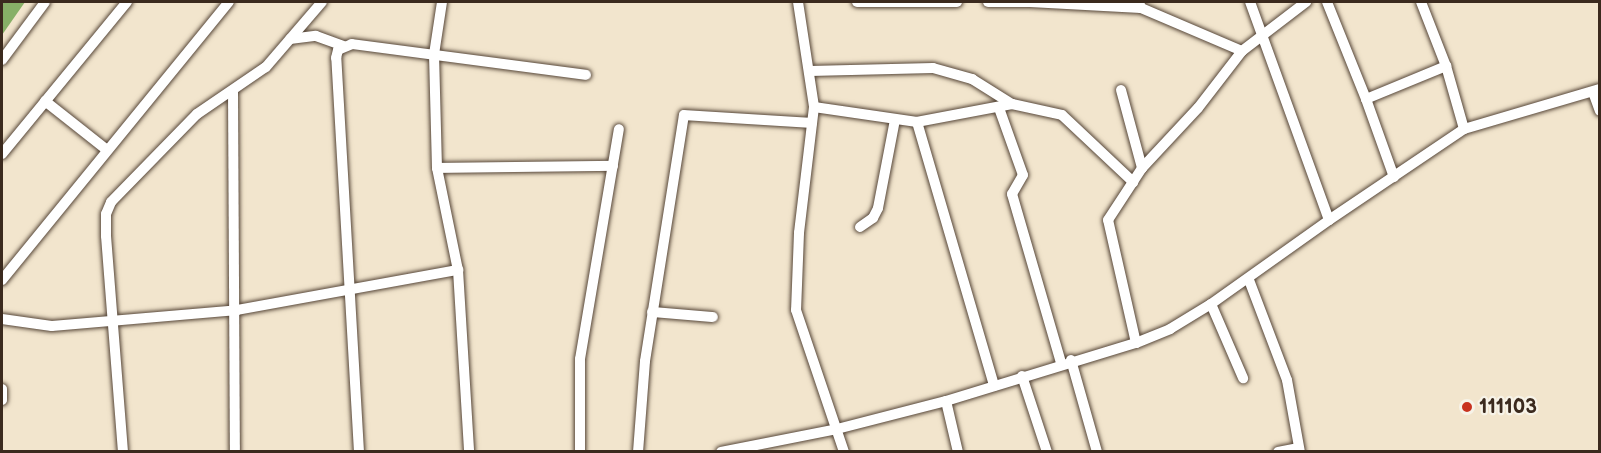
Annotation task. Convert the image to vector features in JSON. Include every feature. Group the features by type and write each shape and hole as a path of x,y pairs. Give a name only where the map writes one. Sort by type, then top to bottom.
{"street":[{"path":"2,60 45,2"},
{"path":"2,154 127,2"},
{"path":"2,280 229,2"},
{"path":"123,452 111,321 106,214 111,202 197,114 257,75 322,2"},
{"path":"442,2 434,54 437,168 458,270 469,452"},
{"path":"798,2 814,107 800,233 796,310 844,452"},
{"path":"857,2 957,2"},
{"path":"988,2 1140,5 1242,51"},
{"path":"1250,2 1329,220"},
{"path":"1136,343 1108,219 1142,168 1198,108 1242,51 1261,34 1306,2"},
{"path":"1327,2 1394,177"},
{"path":"1421,2 1446,66 1464,129"},
{"path":"290,39 316,36 343,46 434,54 586,75"},
{"path":"343,46 336,58 352,290 359,452"},
{"path":"1366,99 1446,66"},
{"path":"810,71 933,68 972,80 1012,104 1062,115 1133,182"},
{"path":"233,90 237,310 235,452"},
{"path":"1121,90 1142,168"},
{"path":"722,452 751,449 946,401 1066,361 1136,343 1170,329 1249,280 1329,220 1464,129 1596,91 1599,111"},
{"path":"45,101 107,150"},
{"path":"814,107 917,122 1012,104"},
{"path":"999,108 1023,176 1022,182 1013,188 1012,194 1097,452"},
{"path":"638,452 652,312 684,115 812,123"},
{"path":"860,226 873,218 878,208 895,120"},
{"path":"917,122 994,386"},
{"path":"580,452 580,359 620,129"},
{"path":"437,168 613,166"},
{"path":"2,319 37,327 237,310 458,270"},
{"path":"1249,280 1284,370 1299,450 1278,452"},
{"path":"1211,304 1243,378"},
{"path":"652,312 713,316"},
{"path":"1022,376 1047,452"},
{"path":"2,388 2,400"},
{"path":"946,401 958,452"}],"green space":[{"path":"2,2 25,2 2,35"}],"place":[{"name":"111103","path":"1467,407"}]}
